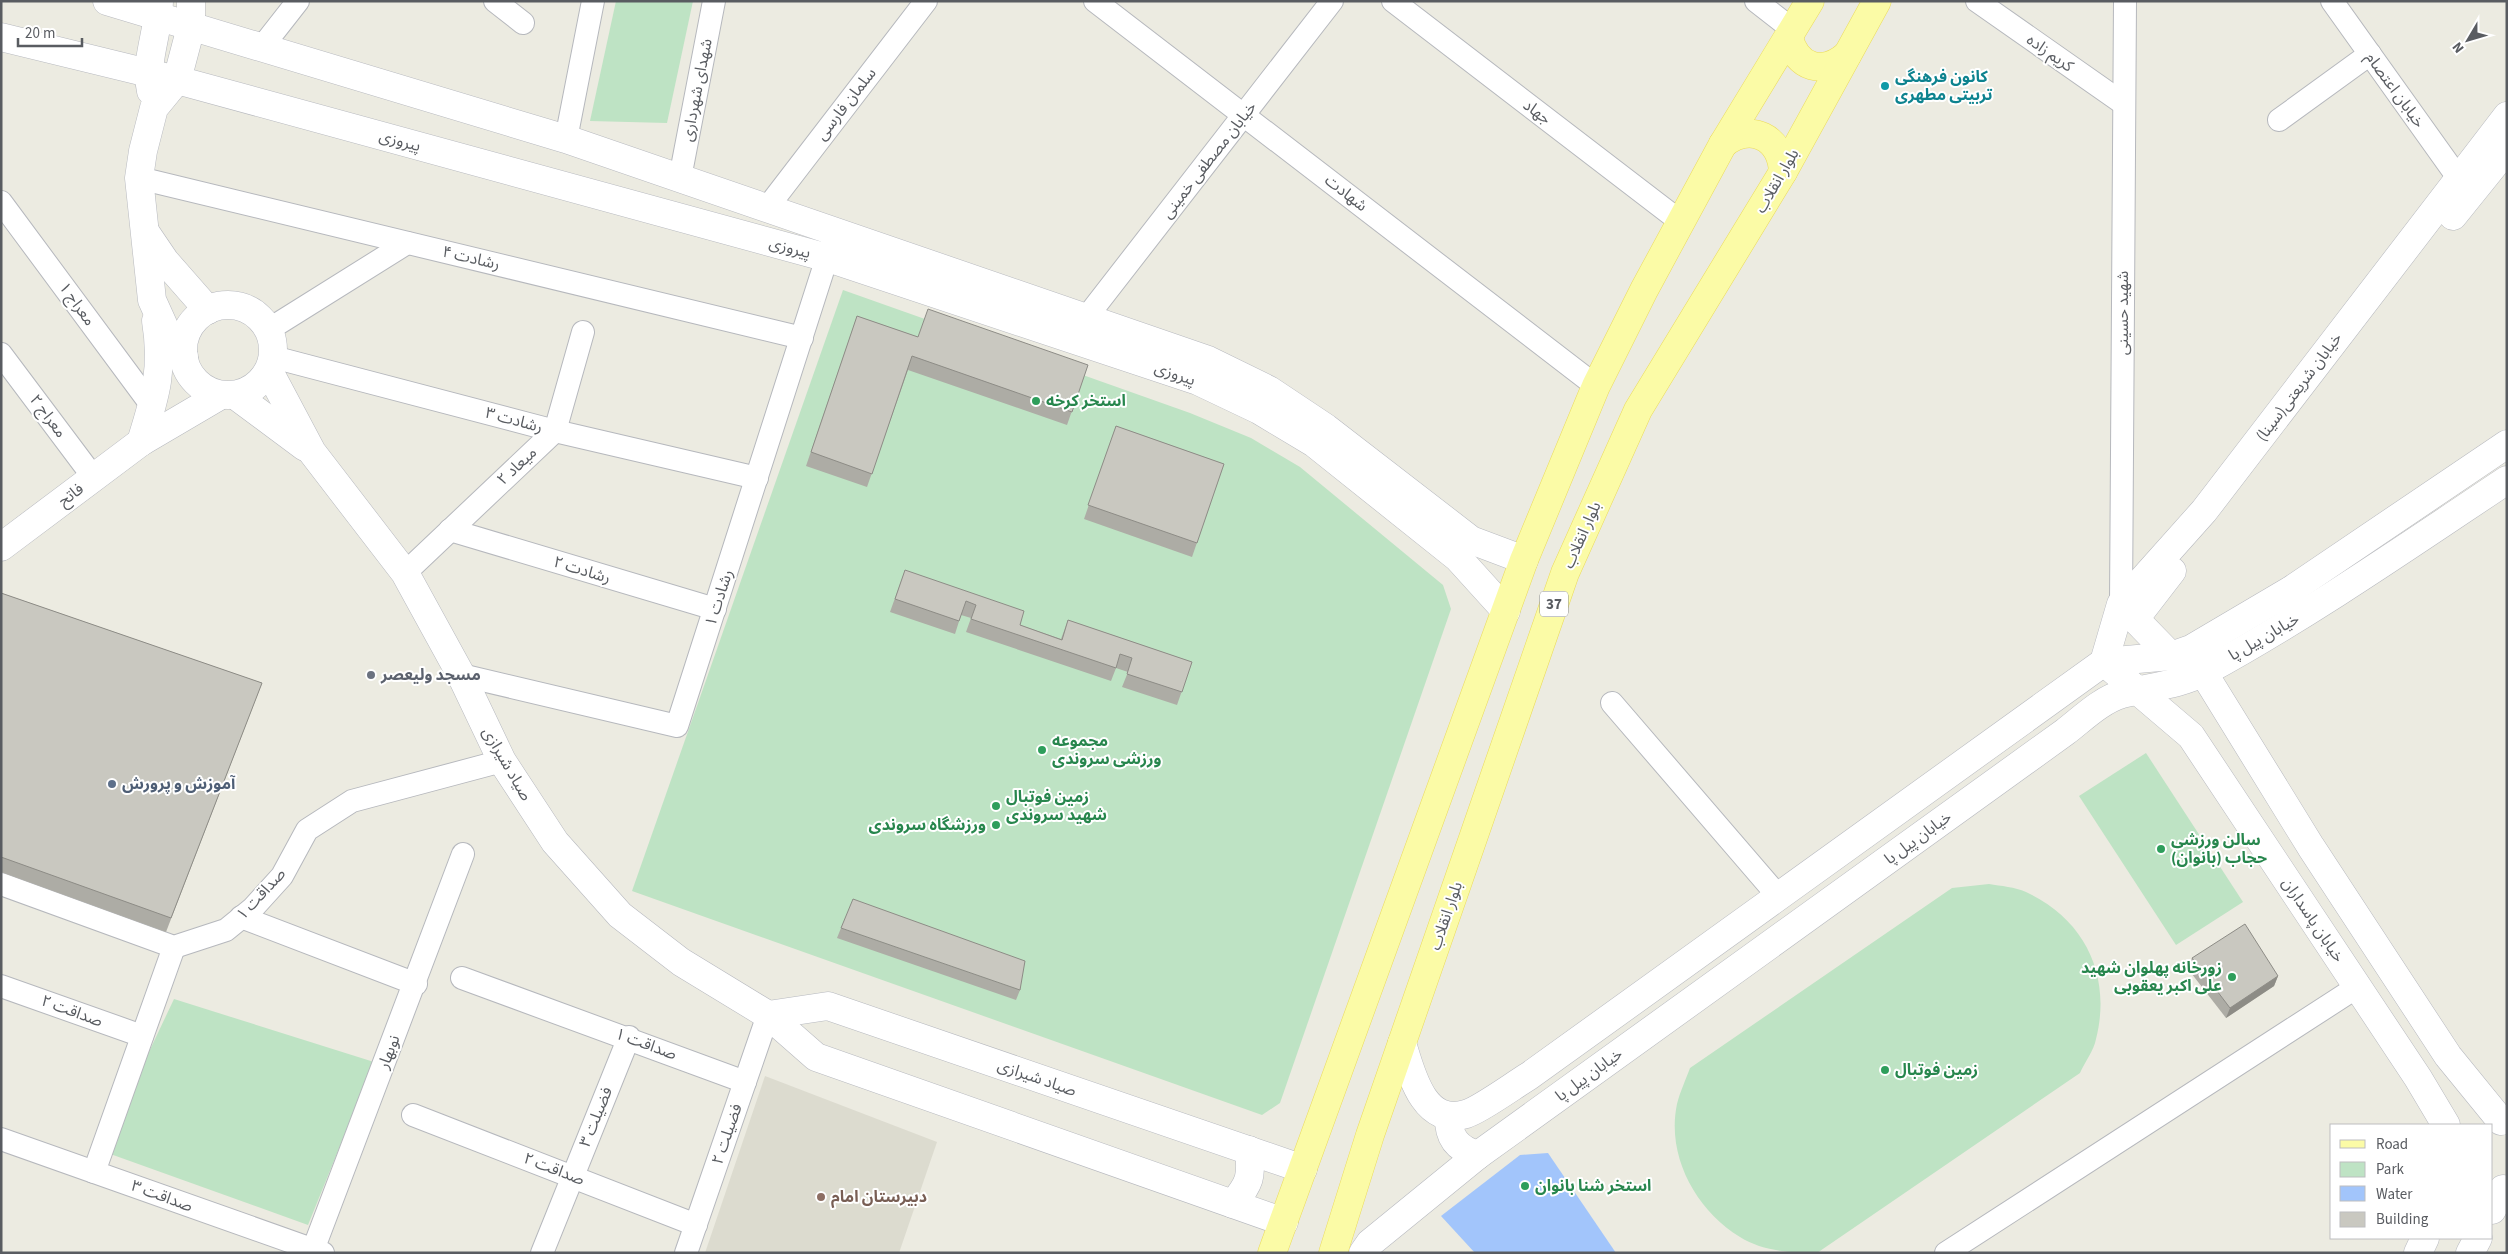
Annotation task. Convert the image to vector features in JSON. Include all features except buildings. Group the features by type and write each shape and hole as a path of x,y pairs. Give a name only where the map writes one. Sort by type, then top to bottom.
{"main road":[{"name":"پیروزی","path":"107,1 191,14 262,47 566,139 1208,360 1269,390 1326,428 1471,540 1524,560"},
{"path":"1272,1253 1524,560 1596,386 1723,144 1810,1"},
{"name":"بلوار انقلاب","path":"1332,1253 1402,1043 1565,573 1638,410 1783,172 1877,1"},
{"path":"154,108 147,74 159,10"},
{"path":"141,442 160,375 160,346 152,300 139,178 143,151 154,108 177,80 191,14"},
{"path":"1791,34 1792,48 1798,57 1812,66 1829,66 1847,55"},
{"name":"پیروزی","path":"1,38 177,80 828,258 1198,381 1259,410 1314,443 1458,558 1506,611"},
{"name":"خیابان شریعتی(سینا)","path":"2104,662 2128,611 2507,116"},
{"path":"1723,144 1731,137 1742,134 1752,133 1763,136 1779,151 1783,172"},
{"name":"خیابان شریعتی(سینا)","path":"2128,611 2507,149"},
{"path":"144,229 165,261 208,310"},
{"path":"152,300 171,342 196,382 208,390 228,395 312,452"},
{"path":"228,305 249,310 260,318 268,330 273,343 271,364 260,382 249,391 228,395 141,442 186,364 183,343 188,329 196,318 208,310 228,305"},
{"path":"271,364 312,452"},
{"name":"فاتح","path":"1,548 141,442"},
{"name":"خیابان پیل پا","path":"1448,1116 1466,1114 1529,1076 2104,662 2172,656 2191,649 2291,590 2507,444"},
{"name":"صیاد شیرازی","path":"312,452 405,573 461,675 502,761 555,842 620,915 681,962 768,1015 816,1058 1284,1222"},
{"name":"خیابان پیل پا","path":"1363,1253 1370,1243 1478,1155 2057,738 2093,710 2120,695 2138,692 2203,672 2317,606 2507,480"},
{"path":"2128,611 2172,656 2203,672 2311,847 2494,1123"},
{"name":"خیابان پاسداران","path":"2104,662 2191,736 2418,1078 2445,1124"},
{"name":"صیاد شیرازی","path":"768,1015 828,1006 1303,1169"},
{"path":"1402,1043 1414,1083 1430,1107 1448,1116 1452,1137 1467,1152 1478,1155"},
{"path":"1233,1204 1247,1187 1252,1171 1249,1150"},
{"path":"2418,1253 2425,1239"},
{"path":"2470,1253 2477,1239"}],"street":[{"path":"262,47 298,1"},
{"path":"495,1 523,23"},
{"path":"566,139 593,1"},
{"name":"شهدای شهرداری","path":"680,178 714,1"},
{"name":"سلمان فارسی","path":"767,208 926,1"},
{"name":"شهادت","path":"1095,1 1596,386"},
{"name":"خیابان مصطفی خمینی","path":"1086,318 1332,1"},
{"name":"جهاد","path":"1393,1 1681,222"},
{"path":"1756,1 1791,34"},
{"name":"کریم زاده","path":"1977,1 2124,104"},
{"name":"شهید حسینی","path":"2125,1 2124,104 2128,611"},
{"name":"خیابان اعتصام","path":"2332,1 2459,178"},
{"path":"2279,120 2370,54"},
{"name":"رشادت ۴","path":"139,178 802,338"},
{"name":"معراج ۱","path":"1,202 152,406"},
{"name":"رشادت ۱","path":"461,675 678,726 835,231"},
{"path":"268,330 407,243"},
{"path":"555,431 583,332"},
{"name":"معراج ۲","path":"1,354 94,478"},
{"name":"رشادت ۳","path":"271,364 757,478"},
{"name":"میعاد ۲","path":"405,573 555,431"},
{"name":"رشادت ۲","path":"450,530 715,609"},
{"path":"1612,703 1779,897"},
{"name":"صداقت ۱","path":"174,947 226,930 282,876 308,830 352,801 502,761"},
{"name":"نوبهار","path":"318,1251 463,854"},
{"path":"1,884 174,947 94,1172"},
{"path":"241,917 416,984"},
{"name":"صداقت ۱","path":"462,978 629,1037 745,1082"},
{"name":"صداقت ۲","path":"1,986 142,1036"},
{"path":"1946,1253 2357,987"},
{"name":"فضیلت ۲","path":"686,1253 768,1015"},
{"name":"فضیلت ۳","path":"542,1253 629,1037"},
{"name":"صداقت ۲","path":"413,1115 696,1225"},
{"name":"صداقت ۳","path":"1,1139 318,1251"}],"shaded area":[{"name":"دبیرستان امام","path":"765,1076 937,1142 899,1253 705,1253"}],"green space":[{"path":"616,1 693,1 667,123 590,121"},
{"name":"مجموعه ورزشی سروندی","path":"843,290 1190,413 1251,438 1300,467 1443,585 1451,609 1280,1103 1262,1115 632,891"},
{"name":"سالن ورزشی حجاب (بانوان)","path":"2146,753 2243,902 2176,945 2079,796"},
{"name":"زمین فوتبال","path":"1989,884 2022,890 2047,903 2078,934 2089,952 2096,972 2100,993 2100,1016 2095,1043 2080,1073 1817,1253 1787,1252 1767,1248 1749,1242 1724,1226 1698,1197 1680,1162 1675,1124 1677,1104 1690,1068 1952,888"},
{"path":"174,999 374,1062 308,1225 102,1151"}],"water":[{"name":"استخر شنا بانوان","path":"1548,1153 1616,1253 1475,1253 1441,1216 1520,1155"}],"place":[{"name":"کانون فرهنگی تربیتی مطهری","path":"1885,86"},
{"name":"استخر کرخه","path":"1036,401"},
{"name":"مسجد ولیعصر","path":"371,675"},
{"name":"مجموعه ورزشی سروندی","path":"1042,750"},
{"name":"آموزش و پرورش","path":"112,784"},
{"name":"زمین فوتبال شهید سروندی","path":"996,806"},
{"name":"ورزشگاه سروندی","path":"996,825"},
{"name":"سالن ورزشی حجاب (بانوان)","path":"2161,849"},
{"name":"زورخانه پهلوان شهید علی اکبر یعقوبی","path":"2232,977"},
{"name":"زمین فوتبال","path":"1885,1070"},
{"name":"استخر شنا بانوان","path":"1525,1186"},
{"name":"دبیرستان امام","path":"821,1197"}]}
